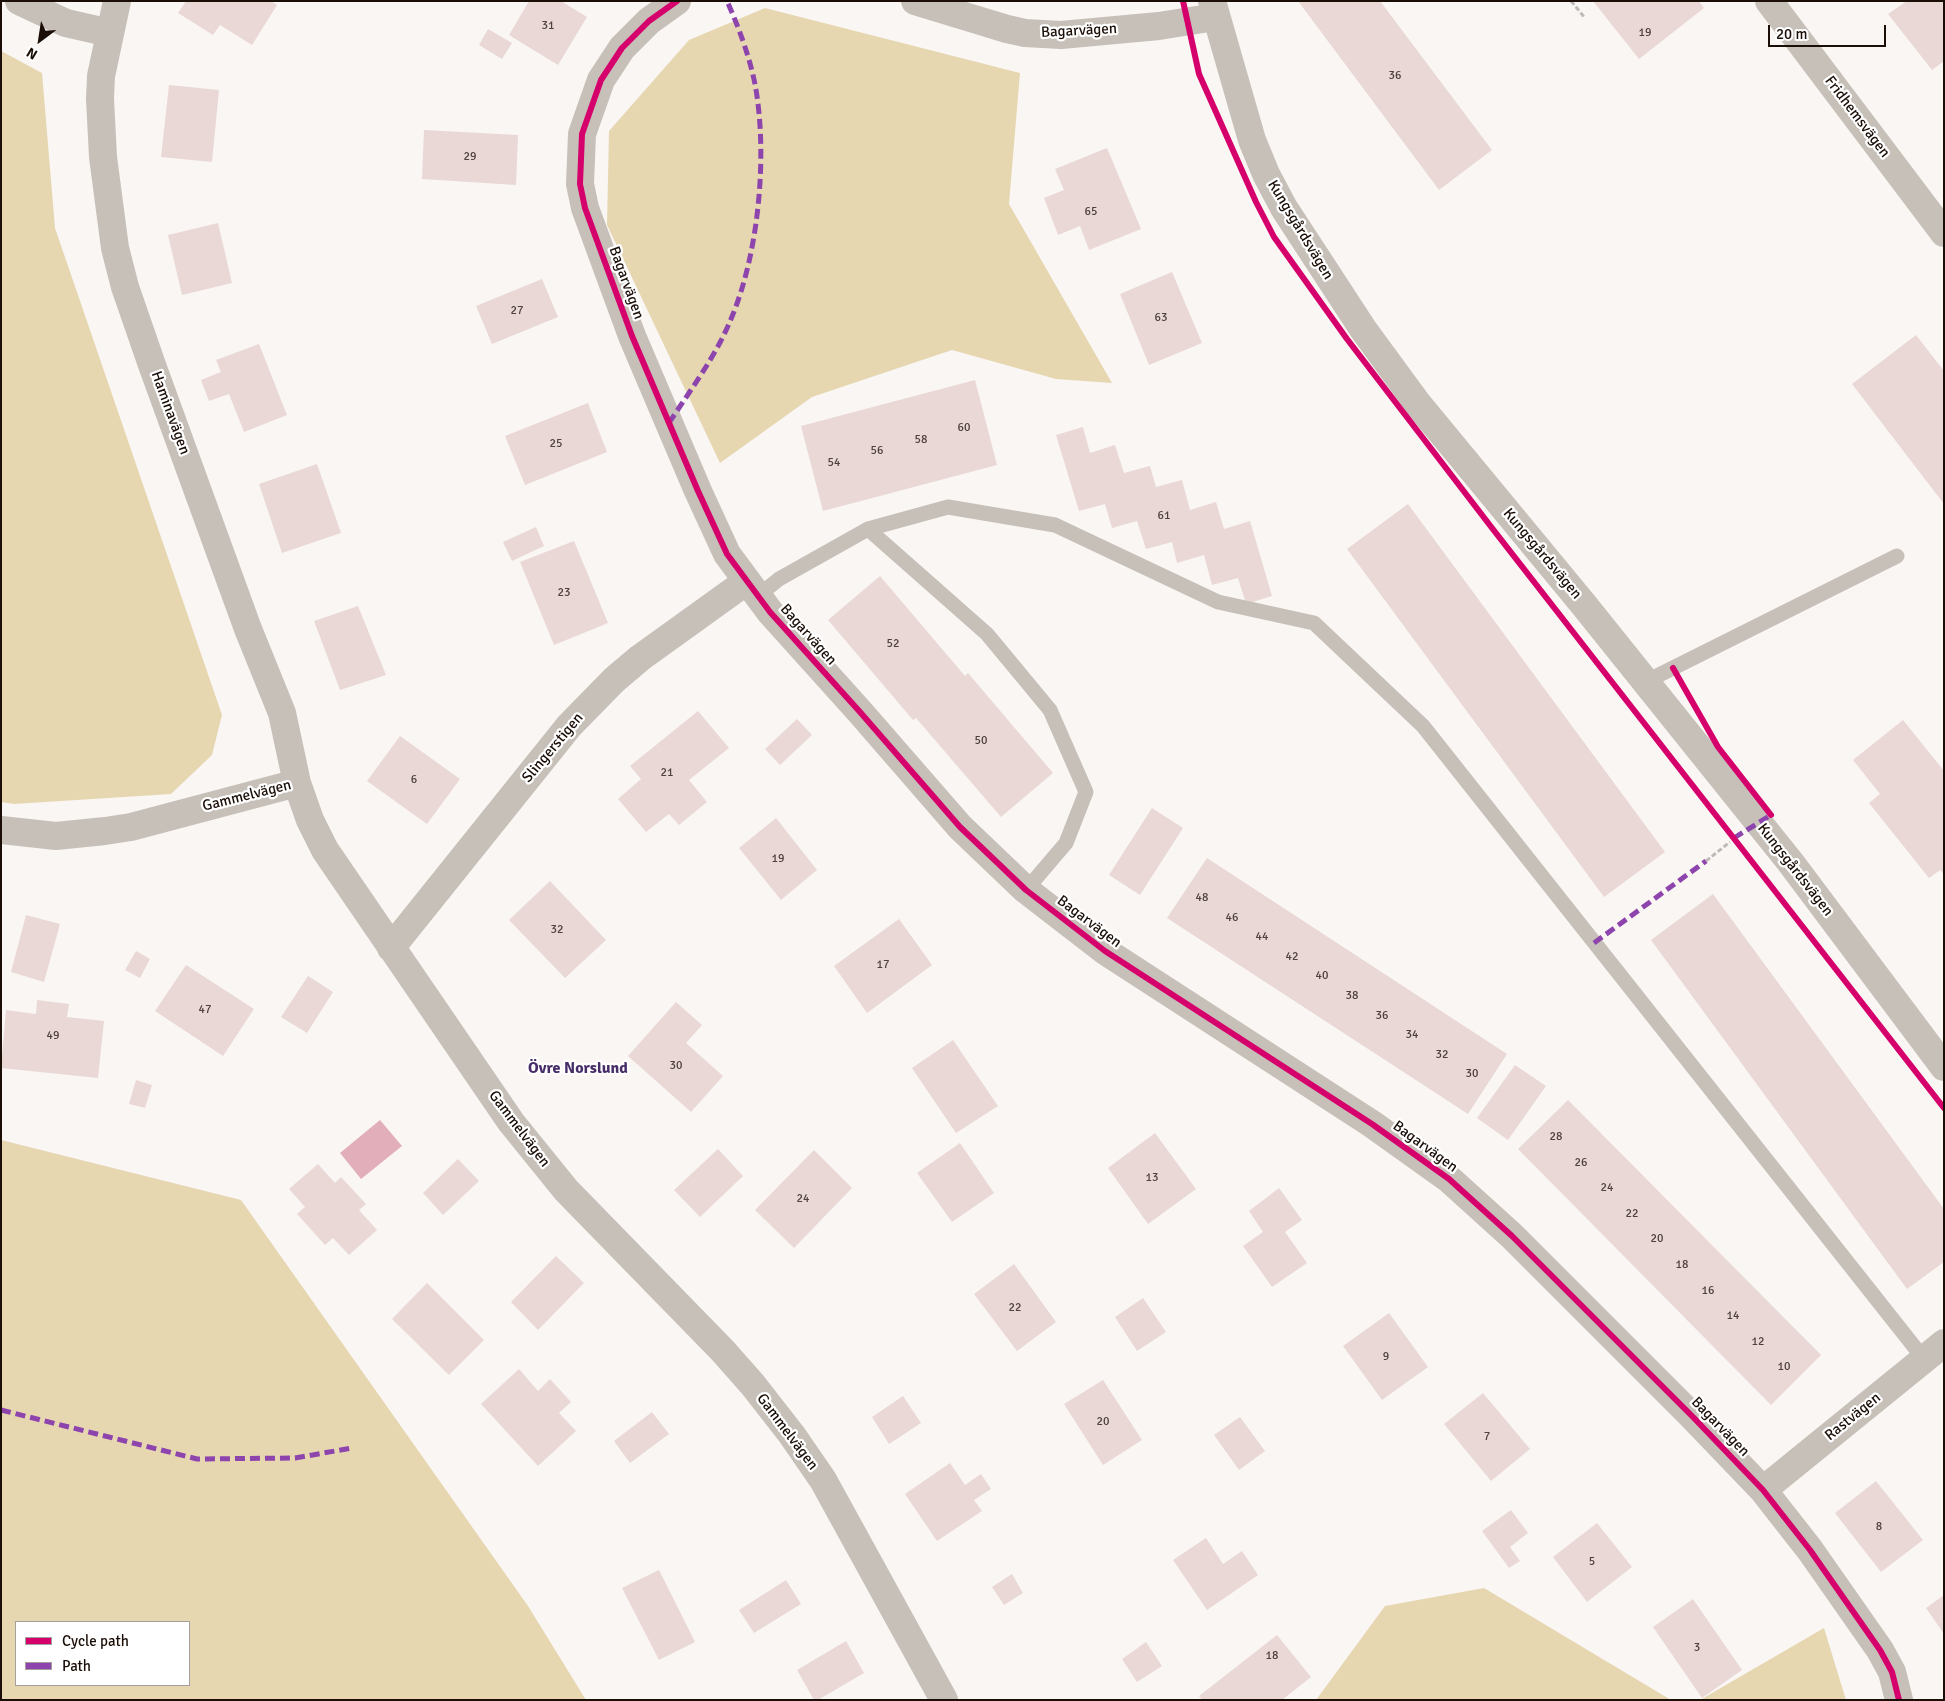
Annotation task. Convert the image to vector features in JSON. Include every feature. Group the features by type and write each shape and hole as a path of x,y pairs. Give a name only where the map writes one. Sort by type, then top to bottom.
{"street":[{"path":"19,1 49,17 110,34"},
{"name":"Haminavägen","path":"117,1 101,76 100,99 103,157 114,248 125,287 152,365 248,629 282,713 298,782"},
{"name":"Bagarvägen","path":"678,1 649,21 622,48 601,80 582,134 580,184 585,208 632,336 698,492 723,545 752,588 770,612 960,827 1026,890 1105,951 1366,1120 1449,1179 1512,1236 1685,1409 1762,1490 1810,1550 1875,1642 1892,1672 1899,1700"},
{"name":"Bagarvägen","path":"915,1 1007,29 1025,33 1062,35 1159,26 1214,9"},
{"name":"Fridhemsvägen","path":"1769,1 1944,233"},
{"name":"Kungsgårdsvägen","path":"1214,9 1252,140 1284,208 1363,329 1418,404 1584,604 1791,863 1944,1067"},
{"name":"Slingerstigen","path":"391,948 569,726 590,703 640,658 752,588"},
{"name":"Gammelvägen","path":"1,830 56,836 131,827 298,782 310,820 325,850 511,1122 566,1190 723,1351 753,1385 823,1480 944,1700"},
{"name":"Rastvägen","path":"1762,1490 1934,1351"}],"lane":[{"path":"752,588 779,579 868,529 948,507 1055,525 1218,602 1314,623 1423,726 1934,1351"},
{"path":"868,529 987,634 1050,710 1086,792 1066,843 1026,890"},
{"path":"1645,682 1897,556"}],"path":[{"path":"1571,1 1585,18"},
{"path":"1728,831 1740,846"},
{"path":"1706,861 1734,838"}],"shaded area":[{"path":"765,8 1020,73 1009,204 1112,383 1056,379 952,350 812,397 720,463 607,225 609,131 689,40"},
{"path":"1,51 42,73 55,228 222,715 212,755 171,794 14,804 1,802"},
{"path":"380,1120 402,1146 361,1179 340,1153"},
{"path":"1,1140 241,1200 528,1606 586,1700 1,1700"},
{"path":"1484,1588 1671,1700 1316,1700 1385,1606"},
{"path":"1824,1628 1846,1700 1700,1700"}],"building":[{"path":"186,1 271,1 277,5 252,45 220,25 213,35 178,13"},
{"path":"529,1 561,1 587,17 558,65 509,35"},
{"path":"1298,1 1380,1 1492,150 1439,190"},
{"path":"1593,1 1699,1 1704,8 1639,59"},
{"path":"1907,1 1944,1 1944,61 1932,70 1888,14"},
{"path":"488,29 512,43 502,59 479,45"},
{"path":"169,85 219,90 212,162 161,157"},
{"path":"424,130 518,135 516,185 422,179"},
{"path":"1107,148 1141,229 1089,250 1080,226 1058,235 1044,198 1064,190 1055,169"},
{"path":"218,223 232,283 182,295 168,235"},
{"path":"1172,272 1202,343 1149,365 1120,294"},
{"path":"542,279 558,317 492,344 476,306"},
{"path":"1916,335 1944,371 1944,504 1852,384"},
{"path":"259,344 287,415 244,432 229,394 209,401 201,380 221,372 216,360"},
{"path":"975,380 997,465 823,511 801,426"},
{"path":"588,403 607,452 525,485 505,436"},
{"path":"1083,427 1090,453 1115,445 1124,473 1150,466 1156,487 1182,480 1190,510 1216,502 1224,529 1250,521 1272,596 1246,604 1238,578 1212,585 1204,555 1177,563 1172,542 1146,549 1137,521 1112,528 1105,504 1079,511 1056,435"},
{"path":"317,464 341,533 282,553 259,484"},
{"path":"1408,504 1665,852 1604,897 1347,549"},
{"path":"536,527 544,546 512,561 503,542"},
{"path":"574,541 608,623 554,645 520,562"},
{"path":"880,576 965,676 968,673 1053,773 1001,817 916,718 913,720 828,620"},
{"path":"358,606 386,675 340,690 314,621"},
{"path":"698,711 729,748 689,780 707,802 679,825 669,814 646,832 618,799 641,779 630,766"},
{"path":"797,719 812,735 780,765 765,749"},
{"path":"1903,720 1944,771 1944,874 1940,870 1929,878 1869,803 1880,794 1853,760"},
{"path":"400,736 460,779 427,824 367,781"},
{"path":"1152,808 1183,828 1140,895 1109,875"},
{"path":"776,818 817,870 781,900 739,848"},
{"path":"1207,858 1507,1054 1468,1114 1167,918"},
{"path":"550,881 606,940 565,978 509,920"},
{"path":"1713,894 1944,1209 1944,1262 1907,1289 1651,940"},
{"path":"26,915 60,924 44,982 11,972"},
{"path":"899,919 932,965 867,1013 834,966"},
{"path":"136,951 150,959 140,978 125,970"},
{"path":"186,965 254,1009 223,1056 155,1011"},
{"path":"308,976 333,992 307,1033 281,1017"},
{"path":"37,1000 69,1004 67,1017 104,1021 98,1078 1,1068 6,1010 36,1014"},
{"path":"676,1002 702,1025 686,1043 723,1076 691,1112 628,1056"},
{"path":"953,1040 998,1106 956,1133 912,1068"},
{"path":"1515,1065 1546,1086 1508,1140 1477,1118"},
{"path":"136,1080 152,1085 145,1108 129,1104"},
{"path":"1568,1100 1821,1355 1771,1405 1518,1149"},
{"path":"1155,1133 1196,1189 1148,1224 1108,1168"},
{"path":"960,1143 994,1193 952,1222 917,1173"},
{"path":"718,1149 743,1176 700,1217 674,1190"},
{"path":"814,1150 852,1188 794,1248 755,1210"},
{"path":"458,1159 479,1181 443,1215 423,1193"},
{"path":"318,1164 335,1183 341,1177 366,1204 359,1210 377,1230 349,1255 333,1238 325,1245 297,1214 305,1207 289,1189"},
{"path":"1279,1188 1302,1220 1285,1232 1307,1263 1272,1287 1243,1246 1263,1232 1249,1211"},
{"path":"556,1256 584,1283 538,1330 511,1302"},
{"path":"1014,1264 1056,1322 1017,1351 974,1294"},
{"path":"427,1283 484,1340 449,1375 392,1319"},
{"path":"1143,1298 1166,1332 1137,1351 1115,1317"},
{"path":"1389,1313 1428,1367 1382,1400 1343,1346"},
{"path":"519,1369 538,1391 550,1379 571,1402 559,1413 576,1431 538,1466 481,1404"},
{"path":"1103,1380 1142,1440 1103,1465 1064,1404"},
{"path":"1483,1393 1530,1449 1491,1481 1444,1424"},
{"path":"903,1396 921,1423 889,1444 872,1417"},
{"path":"652,1412 669,1434 630,1463 614,1441"},
{"path":"1240,1417 1265,1451 1239,1470 1214,1435"},
{"path":"950,1463 965,1485 981,1474 991,1489 974,1500 982,1511 937,1541 905,1494"},
{"path":"1876,1481 1923,1540 1881,1572 1835,1513"},
{"path":"1511,1510 1528,1533 1510,1547 1520,1561 1509,1568 1482,1531"},
{"path":"1597,1523 1632,1567 1587,1602 1553,1557"},
{"path":"1206,1538 1223,1564 1242,1551 1258,1575 1207,1610 1173,1560"},
{"path":"659,1570 695,1642 659,1660 622,1588"},
{"path":"1012,1574 1023,1593 1004,1605 992,1587"},
{"path":"786,1580 801,1604 754,1633 739,1610"},
{"path":"1944,1595 1944,1634 1926,1608"},
{"path":"1693,1599 1742,1670 1702,1698 1653,1627"},
{"path":"1277,1635 1311,1677 1282,1700 1202,1700 1199,1696"},
{"path":"846,1641 864,1673 818,1700 814,1700 797,1670"},
{"path":"1146,1642 1162,1666 1137,1682 1122,1659"}],"marked path":[{"path":"669,423 703,372 725,333 741,293 754,234 761,172 759,111 750,63 740,31 727,1"},
{"path":"1734,838 1771,815"},
{"path":"1594,943 1706,861"},
{"path":"1,1410 197,1459 295,1458 352,1448"}],"cycle path":[{"path":"677,1 649,21 622,48 601,80 582,134 580,184 585,208 632,336 727,554 770,612 960,827 1026,890 1105,951 1372,1124 1449,1179 1512,1236 1692,1416 1763,1490 1810,1550 1880,1650 1892,1672 1899,1700"},
{"path":"1183,1 1199,74 1256,202 1274,237 1347,339 1492,528 1944,1108"},
{"path":"1673,668 1718,747 1771,815"}],"district":[{"name":"Övre Norslund","path":"578,1069"}]}
